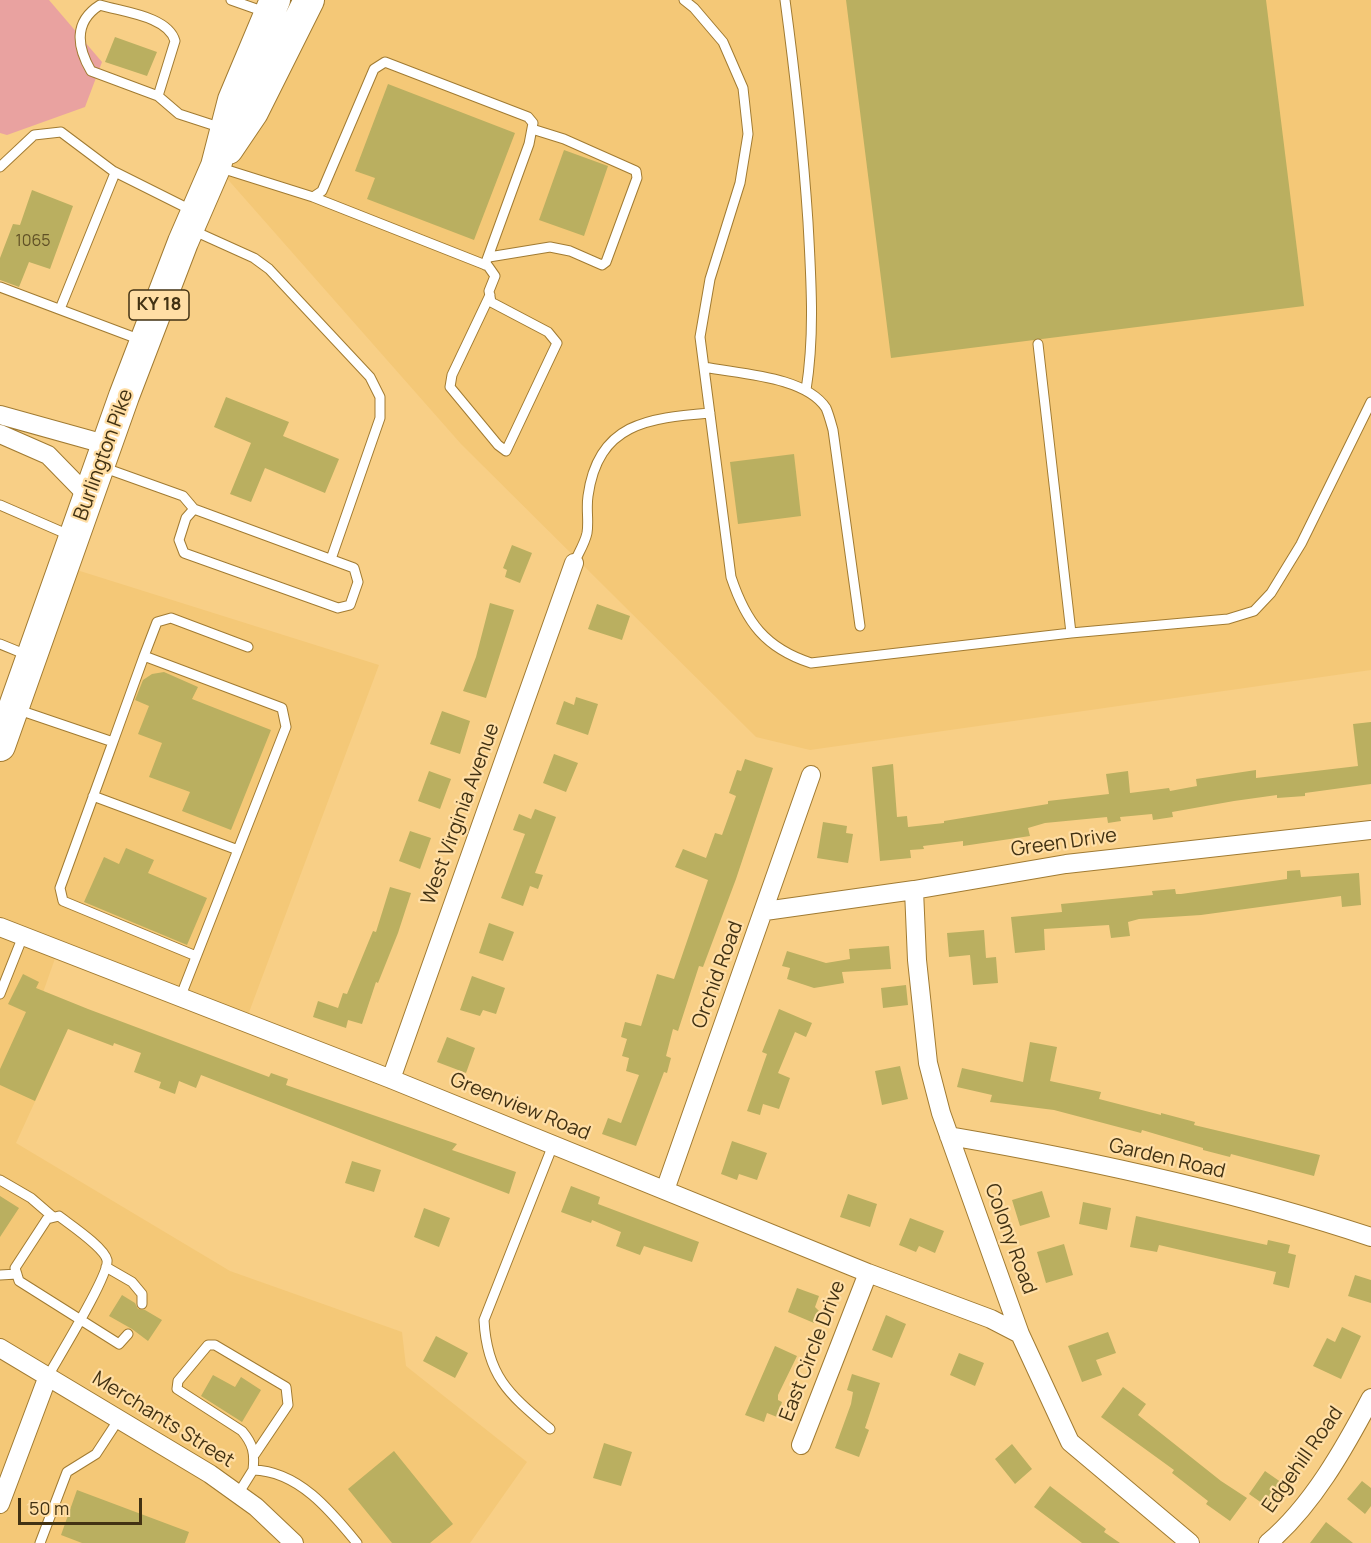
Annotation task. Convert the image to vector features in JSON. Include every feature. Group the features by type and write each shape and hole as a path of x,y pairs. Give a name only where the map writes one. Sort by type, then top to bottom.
{"main road":[{"name":"Burlington Pike","path":"216,166 253,112 309,0"},
{"name":"Burlington Pike","path":"0,746 145,342 192,220 216,166 232,100 272,7"}],"street":[{"path":"0,415 104,456"},
{"path":"0,434 48,455 89,497"},
{"name":"West Virginia Avenue","path":"391,1079 574,563"},
{"name":"Orchid Road","path":"665,1190 811,775"},
{"name":"Green Drive","path":"765,911 914,890 1066,864 1371,830"},
{"name":"Colony Road","path":"914,890 917,960 928,1063 949,1136 1020,1334 1070,1442 1190,1543"},
{"name":"Greenview Road","path":"0,927 391,1079 867,1273 991,1319 1020,1334"},
{"name":"Garden Road","path":"949,1136 1037,1151 1266,1206 1371,1237"},
{"name":"East Circle Drive","path":"801,1444 867,1273"},
{"name":"Merchants Street","path":"0,1348 238,1494 294,1543"},
{"path":"0,1504 6,1469 48,1376"},
{"name":"Edgehill Road","path":"1268,1543 1282,1531 1314,1491 1371,1398"}],"lane":[{"path":"231,0 272,7"},
{"path":"684,0 694,8 723,42 743,88 748,134 740,183 710,279 700,337 730,577 740,604 755,627 773,646 811,663 1071,633 1228,619 1254,610 1271,593 1301,544 1371,402"},
{"path":"785,0 801,126 813,310 812,352 806,390"},
{"path":"158,96 176,40 173,32 159,23 100,5 84,21 78,36 82,56 91,71 158,96 179,114 225,129"},
{"path":"312,197 322,191 374,69 385,62 528,117 533,123 532,129 487,261 495,276 490,295 452,375 450,387 498,446 506,451 557,343 548,332 491,302 490,295"},
{"path":"216,166 312,197 487,261 550,248 570,250 602,265 606,262 638,178 636,171 605,156 532,129"},
{"path":"0,168 34,135 61,132 116,172 269,269 370,377 380,397 380,418 331,559"},
{"path":"60,309 116,172"},
{"path":"0,287 145,342"},
{"path":"1038,344 1071,633"},
{"path":"704,367 795,384 806,390 827,410 833,430 860,626"},
{"path":"574,563 587,534 588,494 598,463 614,437 634,425 710,413"},
{"path":"104,456 183,496 194,509 354,567 358,582 350,605 338,608 184,553 179,540 186,518 194,509"},
{"path":"0,505 74,537"},
{"path":"196,956 63,902 60,888 157,622 171,618 248,647"},
{"path":"0,644 32,657"},
{"path":"144,656 282,708 286,727 180,998"},
{"path":"14,708 113,742"},
{"path":"93,796 238,850"},
{"path":"0,994 23,936"},
{"path":"550,1429 510,1395 494,1368 485,1337 484,1320 553,1144"},
{"path":"0,1180 31,1198 53,1217"},
{"path":"48,1376 80,1319 106,1267 107,1260 103,1251 59,1216 47,1219 15,1268 19,1281 80,1319 119,1344 128,1334"},
{"path":"106,1267 132,1282 142,1294 142,1304"},
{"path":"0,1275 17,1274"},
{"path":"238,1494 253,1470 255,1454 288,1405 286,1387 215,1345 208,1345 178,1381 177,1389 242,1431 250,1441 255,1454"},
{"path":"40,1543 67,1472 96,1454 119,1419"},
{"path":"253,1470 269,1470 296,1481 336,1518 357,1543"}],"shaded area":[{"path":"0,0 49,0 102,62 85,107 7,135 0,133"},
{"path":"309,0 1371,0 1371,670 810,750 756,737 461,444 216,166"},
{"path":"64,566 379,665 245,1023 58,950 28,1035 59,1049 16,1143 230,1271 402,1332 406,1366 527,1462 470,1543 0,1543 0,746"}],"building":[{"path":"846,0 1266,0 1304,306 891,358"},
{"path":"115,37 157,52 147,76 105,62"},
{"path":"388,84 515,133 474,240 367,199 375,178 355,171"},
{"path":"564,150 608,166 584,236 539,220"},
{"path":"32,190 73,206 50,269 29,262 19,287 0,280 0,258 13,224 20,225"},
{"path":"226,397 289,422 283,436 339,459 325,493 265,468 251,502 230,494 251,443 214,427"},
{"path":"794,454 801,516 738,524 730,462"},
{"path":"512,545 532,553 520,583 505,577 507,570 503,568"},
{"path":"490,603 514,610 486,698 463,691 476,657"},
{"path":"597,604 630,616 622,640 588,629"},
{"path":"164,672 198,687 192,699 271,730 231,830 182,811 190,792 149,777 162,743 138,734 149,706 135,700 143,680 152,674"},
{"path":"576,697 598,704 588,735 556,724 564,701 574,705"},
{"path":"442,711 470,721 460,754 430,744"},
{"path":"1371,722 1371,784 1305,793 1305,796 1277,798 1277,795 1234,801 1172,812 1173,817 1153,820 1152,814 1120,817 1121,821 1108,823 1107,817 1045,823 1028,828 1030,836 963,846 963,841 923,846 924,849 910,850 911,858 880,861 872,767 893,764 897,817 907,816 908,827 944,823 944,821 1048,804 1048,801 1109,794 1106,774 1128,771 1130,793 1169,788 1170,791 1197,786 1196,779 1256,770 1256,778 1358,766 1353,724"},
{"path":"554,754 578,763 566,792 543,783"},
{"path":"745,759 773,768 736,879 703,967 699,966 678,1031 673,1029 666,1056 671,1058 667,1073 664,1072 636,1146 602,1134 608,1118 621,1123 639,1075 626,1071 629,1058 622,1056 627,1039 621,1037 625,1022 641,1026 657,974 674,979 708,880 675,867 683,849 706,858 715,833 722,835 736,796 729,793 737,770 741,771"},
{"path":"429,771 451,779 440,809 418,801"},
{"path":"535,809 556,817 535,873 543,875 538,889 530,886 523,906 501,898 525,834 513,830 519,814 531,819"},
{"path":"823,822 847,826 846,833 853,834 848,863 817,858"},
{"path":"410,831 431,838 420,869 399,861"},
{"path":"126,848 154,860 148,873 207,898 187,945 84,902 104,857 119,864"},
{"path":"1300,870 1301,877 1359,873 1361,905 1342,907 1341,896 1201,915 1139,919 1128,922 1130,936 1111,938 1109,925 1044,929 1045,950 1015,953 1011,917 1062,912 1061,904 1153,895 1152,891 1175,889 1176,894 1181,894 1287,879 1287,871"},
{"path":"390,887 411,893 398,933 378,983 376,982 362,1024 348,1020 346,1028 313,1017 318,1001 338,1008 343,993 347,994 373,931 376,932"},
{"path":"489,923 514,932 503,961 479,953"},
{"path":"984,930 986,958 996,957 998,983 973,985 970,955 949,957 947,933"},
{"path":"889,946 891,969 842,972 844,983 814,988 787,979 790,968 782,966 787,951 826,963 850,959 849,949"},
{"path":"23,974 39,982 36,988 88,1009 269,1077 271,1073 288,1079 286,1085 457,1144 452,1150 516,1172 509,1194 201,1075 196,1088 179,1081 175,1094 159,1088 161,1082 134,1072 141,1053 114,1043 113,1046 68,1029 35,1101 0,1085 0,1069 26,1012 8,1004"},
{"path":"472,976 505,988 496,1014 483,1010 480,1016 460,1010"},
{"path":"906,985 908,1005 883,1008 881,988"},
{"path":"779,1009 812,1023 806,1037 795,1032 778,1073 790,1078 779,1109 763,1104 760,1115 747,1111 767,1054 762,1052"},
{"path":"447,1037 475,1048 466,1073 437,1062"},
{"path":"1030,1042 1057,1047 1050,1081 1101,1092 1099,1099 1195,1122 1194,1125 1320,1155 1314,1176 1231,1154 1230,1157 1203,1150 1203,1148 1142,1130 1141,1133 1054,1110 990,1102 992,1095 957,1087 962,1068 1023,1082"},
{"path":"900,1066 908,1099 882,1105 875,1071"},
{"path":"732,1141 767,1153 757,1180 739,1174 737,1180 721,1174"},
{"path":"352,1161 381,1170 374,1192 345,1183"},
{"path":"571,1186 600,1197 598,1204 699,1242 692,1262 644,1246 640,1255 616,1246 621,1232 592,1220 591,1223 561,1212"},
{"path":"1042,1191 1050,1217 1020,1226 1012,1200"},
{"path":"848,1194 877,1204 870,1227 840,1217"},
{"path":"0,1196 19,1208 0,1237"},
{"path":"1083,1202 1111,1208 1107,1230 1079,1224"},
{"path":"424,1208 450,1218 439,1247 414,1237"},
{"path":"1136,1216 1267,1245 1268,1240 1290,1245 1288,1253 1296,1255 1289,1288 1273,1284 1276,1272 1159,1245 1157,1252 1130,1247"},
{"path":"910,1218 944,1231 935,1253 919,1246 916,1252 899,1245"},
{"path":"1064,1244 1073,1275 1046,1283 1037,1252"},
{"path":"1355,1275 1371,1280 1371,1303 1348,1296"},
{"path":"797,1288 819,1296 815,1307 819,1311 814,1323 788,1312"},
{"path":"122,1295 135,1303 138,1309 145,1310 162,1320 148,1341 109,1316"},
{"path":"886,1315 906,1324 892,1358 872,1350"},
{"path":"1342,1327 1361,1336 1341,1379 1313,1366 1327,1338 1335,1342"},
{"path":"1108,1332 1116,1353 1096,1360 1102,1375 1082,1382 1068,1346"},
{"path":"436,1336 468,1353 455,1378 423,1361"},
{"path":"775,1346 797,1356 778,1395 778,1400 782,1402 777,1417 767,1413 764,1422 745,1415"},
{"path":"959,1353 984,1363 975,1386 950,1375"},
{"path":"852,1374 880,1383 865,1428 869,1430 859,1457 835,1448 851,1404 853,1392 847,1390"},
{"path":"213,1375 235,1387 241,1377 261,1390 242,1422 201,1396"},
{"path":"1123,1387 1146,1404 1138,1415 1221,1481 1247,1498 1230,1521 1206,1504 1208,1501 1172,1473 1174,1470 1101,1417"},
{"path":"604,1443 632,1452 621,1486 593,1478"},
{"path":"1012,1444 1032,1469 1015,1484 995,1459"},
{"path":"394,1451 453,1524 430,1543 392,1543 348,1489"},
{"path":"1265,1471 1285,1485 1269,1508 1249,1494"},
{"path":"1362,1481 1371,1488 1371,1506 1365,1514 1347,1499"},
{"path":"1050,1486 1106,1529 1104,1532 1120,1543 1082,1543 1034,1507"},
{"path":"77,1490 189,1532 185,1543 82,1543 61,1535"},
{"path":"1326,1522 1353,1543 1310,1543"}]}
